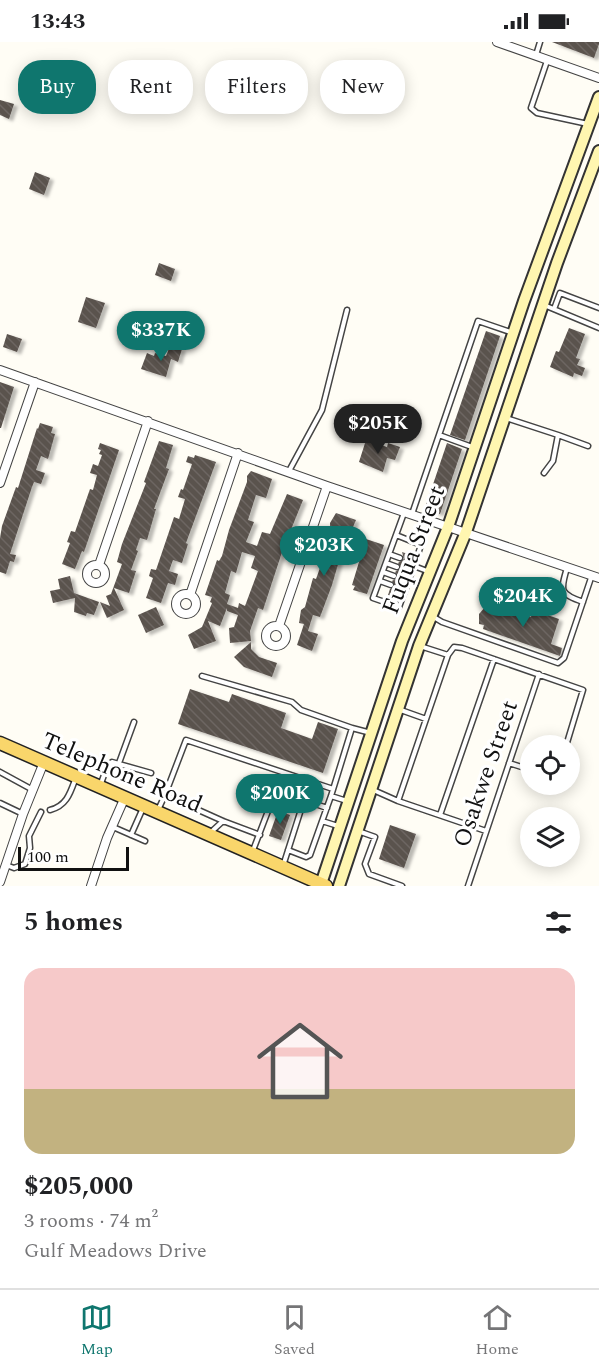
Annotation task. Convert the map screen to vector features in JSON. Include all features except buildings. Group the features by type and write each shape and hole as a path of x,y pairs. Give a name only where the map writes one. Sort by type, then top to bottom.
{"main road":[{"name":"Fuqua Street","path":"322,885 347,801 402,640 448,527 525,301 599,97"},
{"name":"Fuqua Street","path":"339,886 419,646 466,532 543,304 598,155"},
{"path":"564,193 582,199"},
{"path":"525,301 543,304"},
{"path":"487,412 505,418"},
{"path":"402,640 419,646"},
{"name":"Telephone Road","path":"1,745 158,811 322,885"},
{"path":"362,758 380,764"}],"street":[{"path":"497,42 599,78"},
{"path":"0,370 408,514 596,576"},
{"path":"0,483 36,382"},
{"path":"99,565 148,421"},
{"path":"190,595 238,453"},
{"path":"279,626 327,486"},
{"path":"0,882 23,814 44,762"},
{"path":"91,886 125,797"}],"lane":[{"path":"535,56 540,42"},
{"path":"547,60 531,108 537,113 590,124"},
{"path":"554,309 560,292 599,308"},
{"path":"543,304 599,327"},
{"path":"289,471 322,410 347,310"},
{"path":"396,535 421,545 399,607 373,598 396,535 408,514 439,435 478,321 514,333"},
{"path":"505,418 588,446"},
{"path":"439,435 475,448"},
{"path":"544,473 553,461 558,435"},
{"path":"389,554 400,558"},
{"path":"408,561 429,572"},
{"path":"386,563 397,567"},
{"path":"567,567 562,585 563,591 568,596 583,602"},
{"path":"405,570 411,572"},
{"path":"383,572 394,576"},
{"path":"432,615 442,622 558,663 564,658 583,602 596,576"},
{"path":"402,579 408,581"},
{"path":"380,581 391,585"},
{"path":"399,588 405,590"},
{"path":"419,646 448,655"},
{"path":"398,801 448,655 454,647 583,690 569,735"},
{"path":"440,815 494,659"},
{"name":"Osakwe Street","path":"468,886 539,674"},
{"path":"202,676 292,702 301,710 371,734"},
{"path":"399,709 426,719"},
{"path":"119,763 134,722"},
{"path":"288,850 306,857 309,855 327,808 352,728"},
{"path":"158,811 186,740 333,789"},
{"path":"100,786 112,762 151,773"},
{"path":"509,763 520,766"},
{"path":"0,772 33,790"},
{"path":"252,853 282,772"},
{"path":"50,810 61,806 68,798 76,776"},
{"path":"371,789 398,801 486,831"},
{"path":"276,790 327,808"},
{"path":"165,795 260,835"},
{"path":"331,796 347,801"},
{"path":"282,867 304,800"},
{"path":"0,803 23,814"},
{"path":"131,835 144,805"},
{"path":"6,865 14,868 25,864 30,849 29,836 40,812"},
{"path":"208,834 223,821"},
{"path":"322,821 339,826"},
{"path":"112,827 145,841"},
{"path":"18,830 29,836"},
{"path":"357,831 375,837 365,864 369,874 402,886"}]}
